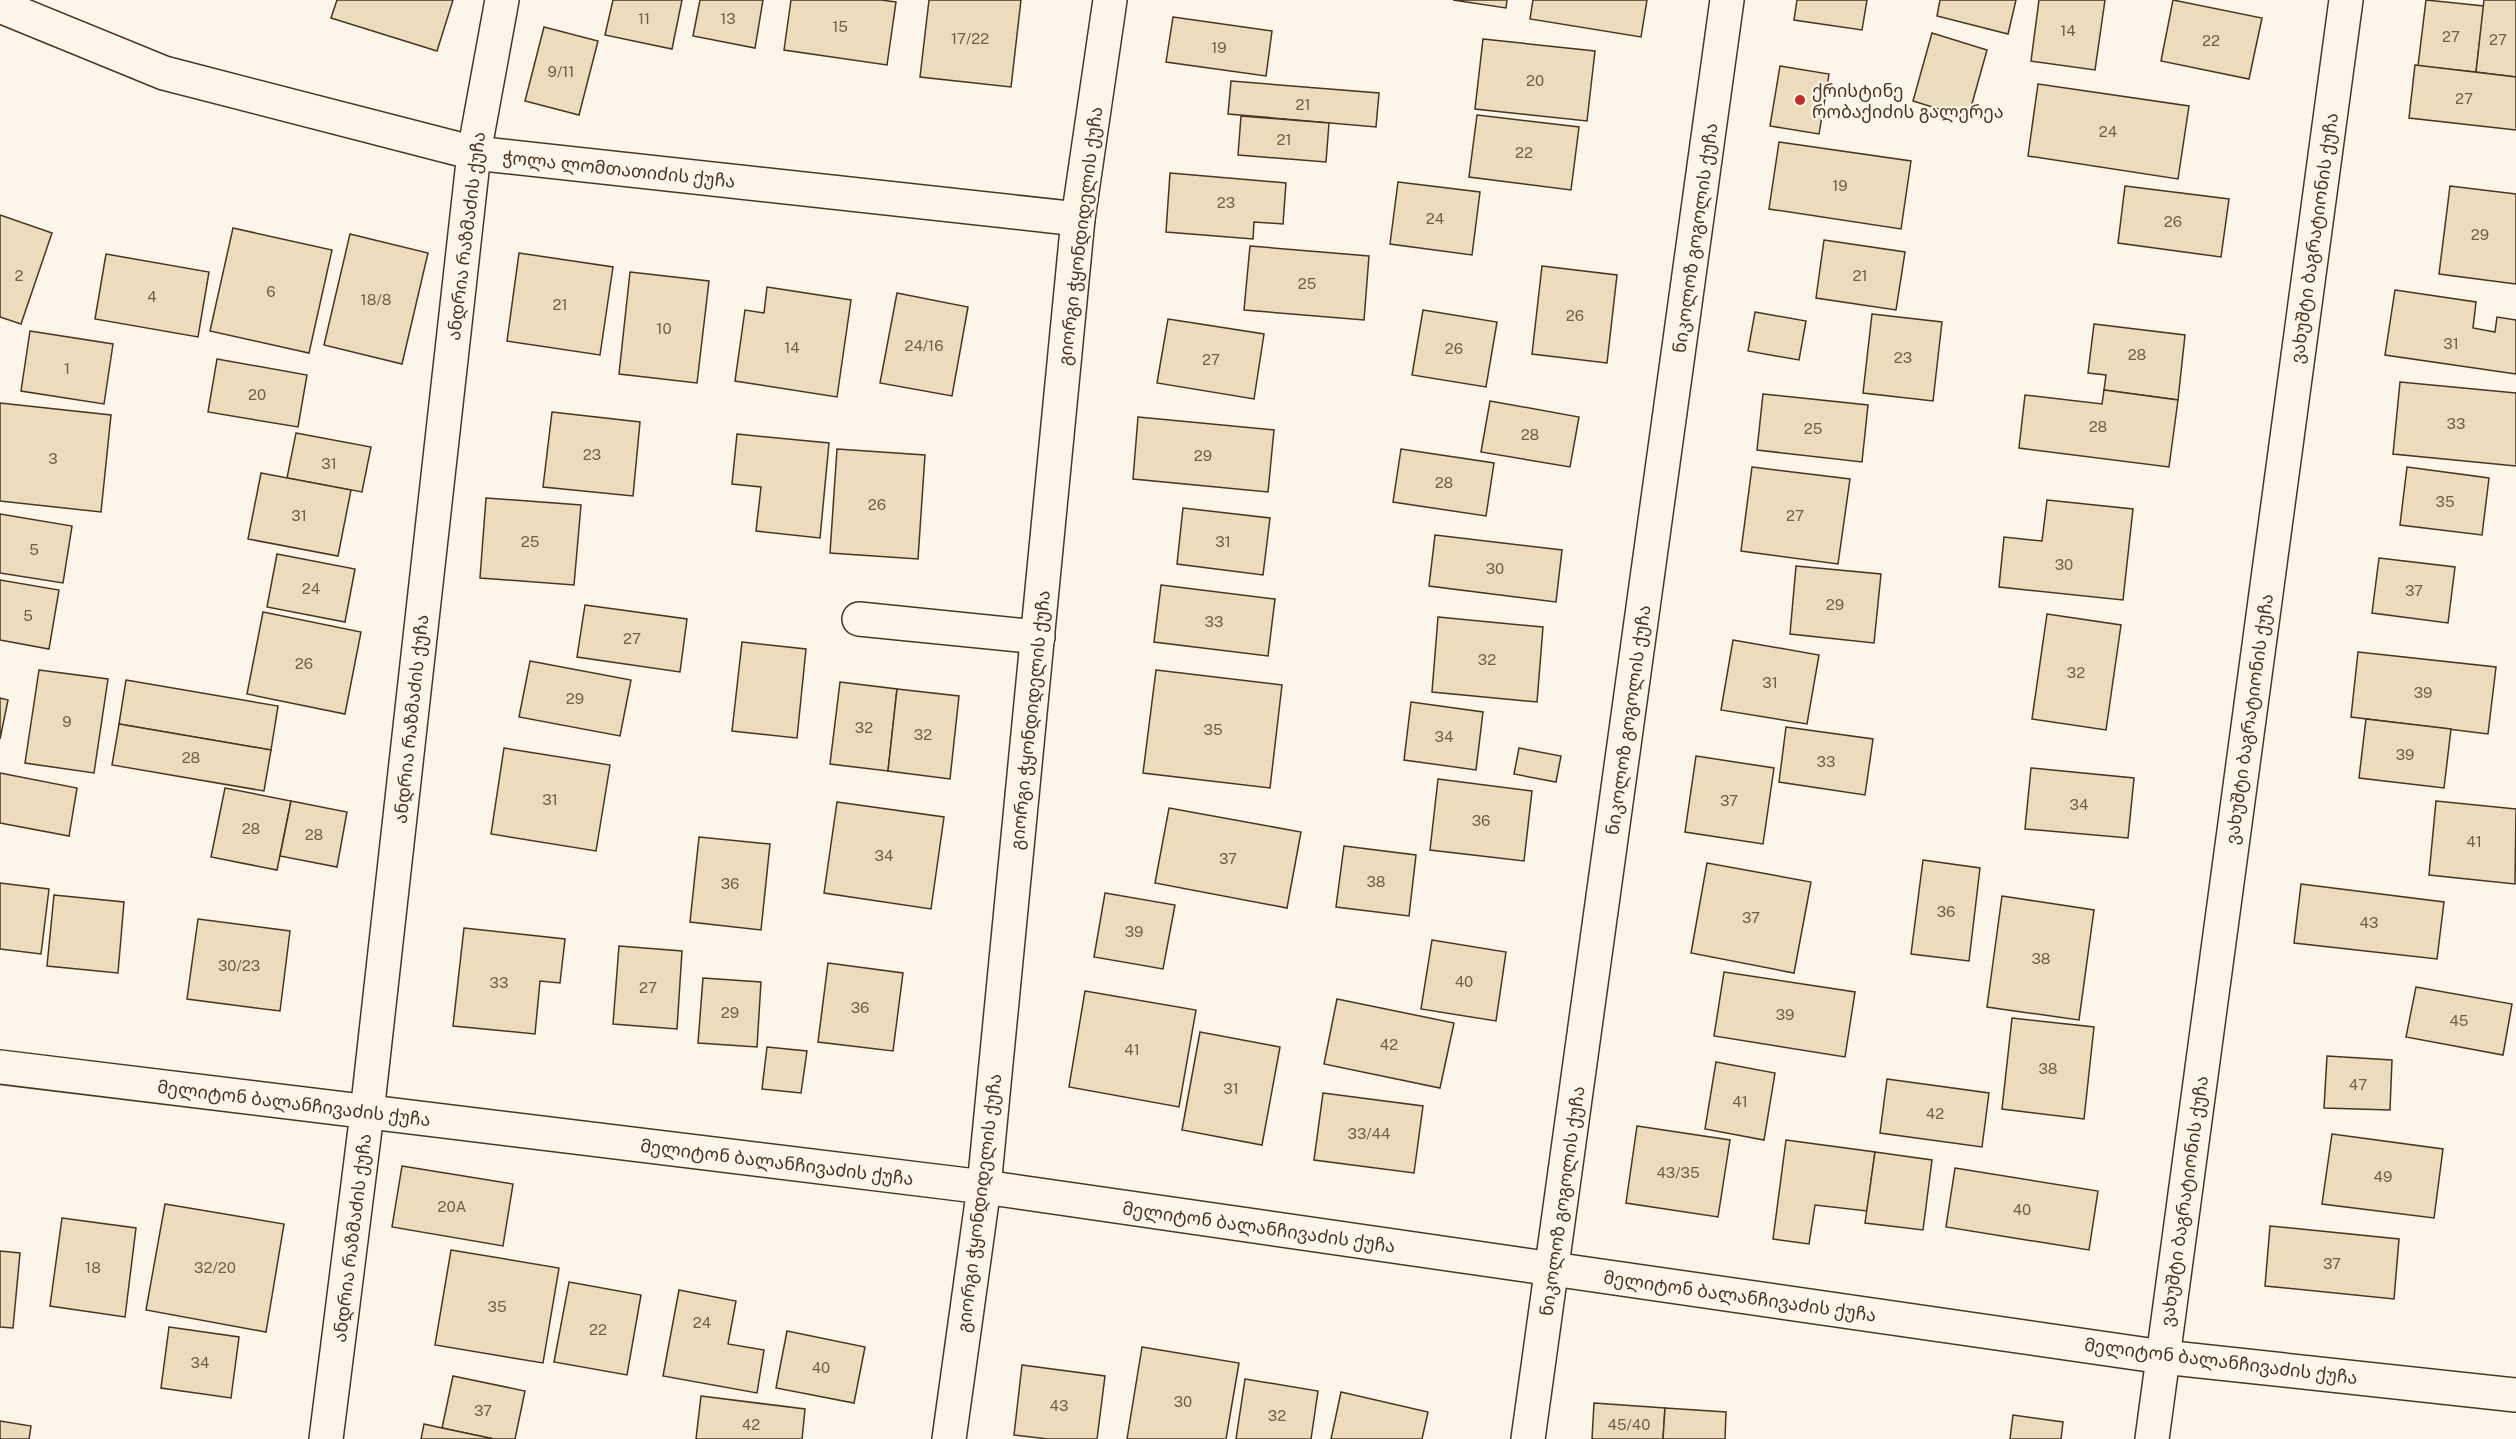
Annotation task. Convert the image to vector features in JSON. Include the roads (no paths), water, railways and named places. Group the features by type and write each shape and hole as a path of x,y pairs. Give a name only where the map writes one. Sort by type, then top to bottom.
{"street":[{"name":"ანდრია რაზმაძის ქუჩა","path":"327,1439 367,1113 474,153 502,0"},
{"name":"გიორგი ჭყონდიდელის ქუჩა","path":"949,1439 984,1186 1078,219 1110,0"},
{"name":"ნიკოლოზ გოგოლის ქუჩა","path":"1528,1439 1727,0"},
{"name":"ვახუშტი ბაგრატიონის ქუჩა","path":"2152,1439 2346,0"},
{"name":"ჭოლა ლომთათიძის ქუჩა","path":"0,6 164,73 474,153 1078,219"},
{"path":"859,619 1038,637"},
{"name":"მელიტონ ბალანჩივაძის ქუჩა","path":"0,1067 984,1186 2163,1357 2516,1395"}],"place":[{"name":"ქრისტინე რობაქიძის გალერეა","path":"1800,100"}]}
